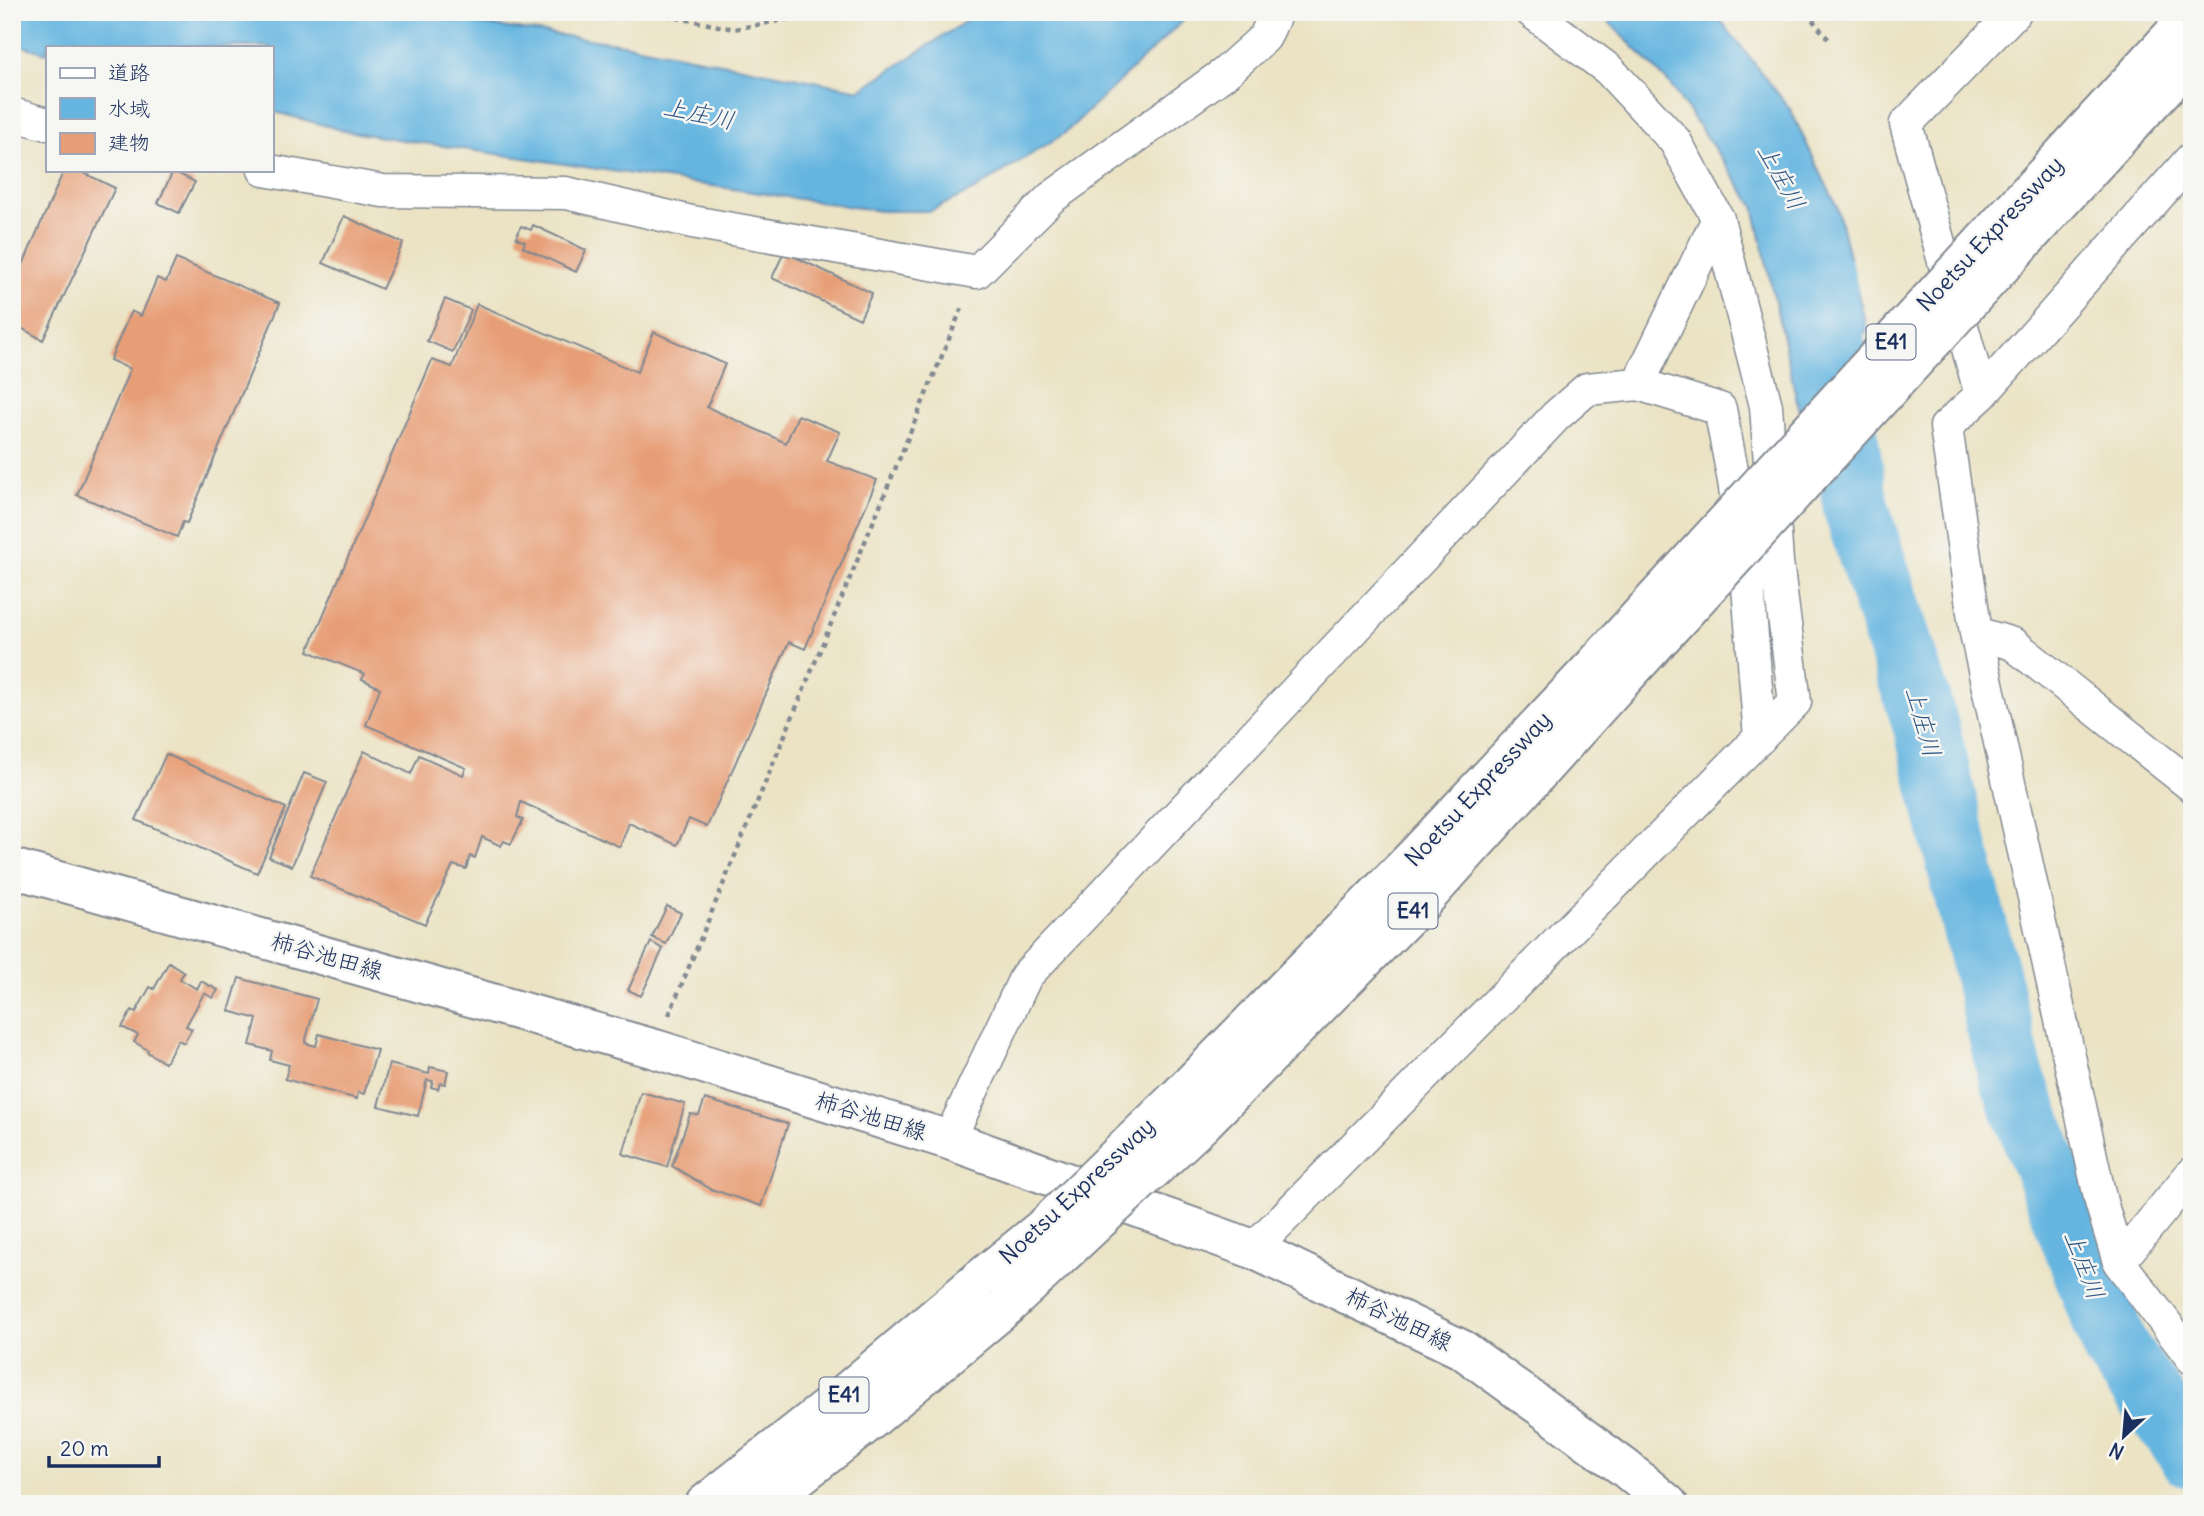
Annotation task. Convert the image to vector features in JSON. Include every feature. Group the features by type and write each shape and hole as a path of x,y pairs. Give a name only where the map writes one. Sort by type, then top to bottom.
{"main road":[{"name":"Noetsu Expressway","path":"1602,679 2192,14"},
{"name":"Noetsu Expressway","path":"764,1504 864,1426 1006,1307 1189,1112 1416,856 1602,679 2192,58"},
{"name":"柿谷池田線","path":"12,868 655,1049 949,1140 1253,1249 1463,1350 1625,1468 1668,1504"},
{"name":"Noetsu Expressway","path":"705,1504 842,1396 979,1280 1189,1112"}],"street":[{"path":"273,172 383,191 566,193 692,222 977,272 1051,198 1226,72 1265,37 1276,12"},
{"path":"1253,1249 1795,702 1777,562 1766,406 1718,219 1675,141 1609,70 1532,12"},
{"path":"1981,395 1906,124 2015,12"},
{"path":"12,114 46,124"},
{"path":"2192,159 1981,395 1946,426 1976,633 2101,1202 2119,1262 2192,1358"},
{"path":"1638,384 1718,219"},
{"path":"949,1140 1026,976 1556,416 1587,389 1638,384 1720,409 1734,481 1748,586 1760,737"},
{"path":"1976,633 2013,644 2192,786"},
{"path":"2119,1262 2192,1173"}],"path":[{"path":"647,12 734,29 829,12"},
{"path":"1806,12 1829,40"},
{"path":"655,1049 977,272"}],"water":[{"path":"12,12 393,12 624,44 860,90 980,12 1192,12 1065,133 974,190 930,211 880,211 350,132 273,112 273,46 46,46 46,53 12,43"},
{"path":"1599,12 1714,12 1790,109 1837,207 1867,330 1799,411 1754,206 1669,83"}],"building":[{"path":"63,172 82,172 115,188 43,340 19,327 18,276"},
{"path":"173,172 195,182 179,213 158,203"},
{"path":"344,216 403,243 382,289 323,263"},
{"path":"533,225 586,250 576,272 523,247 525,242 516,238 521,226 531,230"},
{"path":"784,252 872,293 860,319 772,278"},
{"path":"176,259 280,303 187,523 183,522 177,537 77,495 130,369 110,360 131,311 141,316 157,278 166,282"},
{"path":"445,299 471,310 453,352 427,341"},
{"path":"477,304 637,372 654,332 725,364 707,407 786,443 798,415 840,432 827,461 877,480 805,649 789,642 707,827 689,819 677,845 629,823 620,847 521,802 517,817 523,820 511,844 504,841 501,846 482,837 475,858 470,856 466,869 453,865 425,924 310,876 364,751 411,774 419,755 463,775 466,768 366,725 380,688 362,679 365,674 308,651 432,360 452,367"},
{"path":"166,754 286,808 257,873 136,820"},
{"path":"304,773 327,782 292,866 269,857"},
{"path":"667,906 681,913 666,944 652,937"},
{"path":"651,942 663,949 641,996 628,990"},
{"path":"169,962 184,972 180,979 197,989 201,981 218,990 213,998 204,993 186,1026 192,1029 184,1043 178,1040 165,1063 134,1042 138,1035 122,1027 132,1010 136,1012 150,987 154,989"},
{"path":"239,978 317,999 305,1043 316,1046 319,1034 377,1050 364,1094 358,1092 357,1099 285,1079 289,1065 270,1060 272,1051 250,1045 257,1019 229,1011"},
{"path":"389,1064 429,1074 430,1067 448,1071 445,1084 440,1083 438,1089 431,1087 433,1081 427,1080 418,1116 378,1106"},
{"path":"641,1092 685,1104 667,1167 623,1154"},
{"path":"705,1099 788,1124 761,1206 711,1189 672,1166 690,1114 699,1115"}],"waterway":[{"name":"上庄川","path":"1822,277 1856,508 1927,730 2010,1072 2115,1347 2192,1455"}]}
